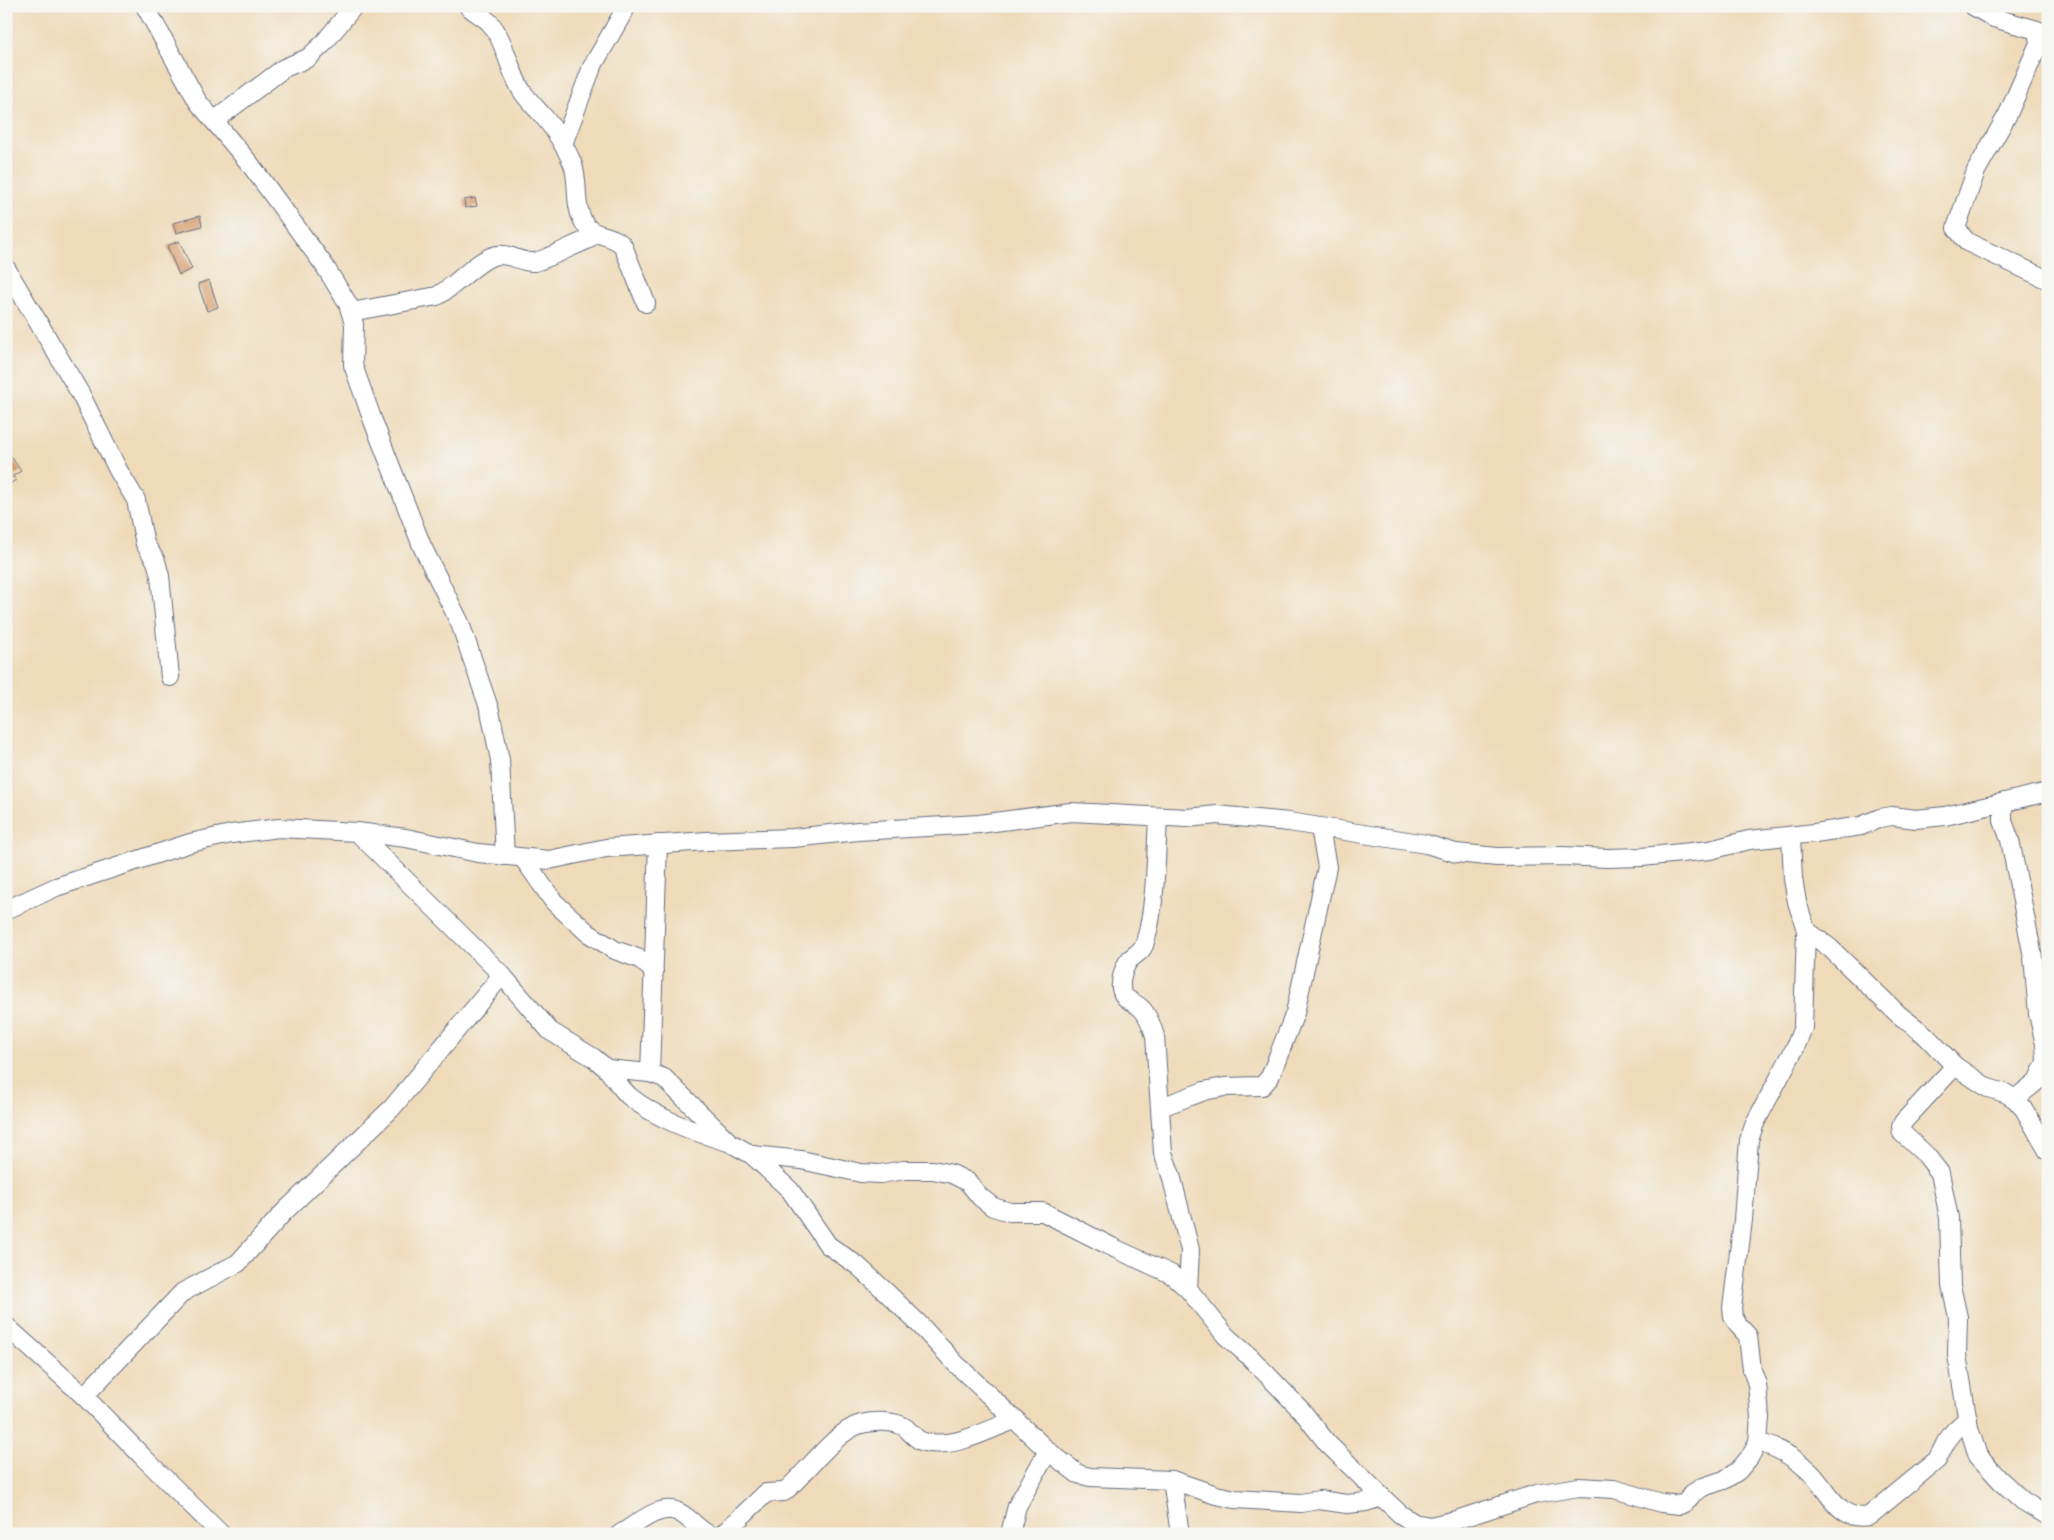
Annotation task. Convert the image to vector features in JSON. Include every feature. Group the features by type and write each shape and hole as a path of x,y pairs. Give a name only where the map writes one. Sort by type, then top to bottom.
{"street":[{"path":"145,6 198,102 250,164 324,265 348,304 354,324 353,365 382,446 422,546 460,623 490,711 500,760 505,856"},
{"path":"214,121 284,68 308,58 323,44 354,6"},
{"path":"468,6 489,22 507,53 516,82 563,144 577,178 578,205 583,223 594,234 619,241 623,246 646,303"},
{"path":"563,144 592,67 626,6"},
{"path":"1973,6 1994,18 2037,30 2040,43 2008,114 1976,171 1956,228 1967,242 2048,280"},
{"path":"544,117 574,113"},
{"path":"351,312 437,296 448,290 491,256 506,255 519,260 535,262 588,240 594,234"},
{"path":"6,268 80,393 118,470 136,500 145,544 156,561 160,576 170,677"},
{"path":"6,910 56,887 190,843 222,836 278,828 357,832 406,838 478,853 549,860 606,848 793,838 858,831 980,824 1071,812 1187,818 1217,815 1289,822 1426,844 1456,853 1497,857 1562,856 1608,858 1642,857 1710,850 1749,840 1861,826 1880,818 1892,816 1916,819 1945,816 2048,792"},
{"path":"2003,803 2003,821 2010,840 2033,957 2038,1014 2045,1044 2046,1062 2037,1081 2015,1099"},
{"path":"1158,817 1152,900 1145,944 1138,954 1130,959 1122,979 1121,989 1126,999 1141,1007 1156,1036 1163,1153 1171,1175 1190,1250 1188,1289"},
{"path":"1161,1107 1204,1090 1224,1087 1262,1086 1270,1078 1295,1013 1328,867 1320,828"},
{"path":"357,832 502,976 550,1031 594,1058 607,1069 628,1095 653,1111 701,1134 729,1142 752,1155 790,1190 828,1245 858,1266 920,1325 955,1363 1048,1451 1078,1474 1090,1477 1172,1480 1216,1495 1235,1499 1301,1503 1319,1500 1348,1504 1366,1502 1382,1497"},
{"path":"752,1155 801,1160 861,1173 880,1174 904,1170 933,1170 952,1174 968,1182 980,1197 994,1207 1010,1212 1043,1212 1171,1274 1188,1289 1226,1336 1250,1357 1302,1411 1327,1443 1400,1514 1414,1523 1430,1526 1456,1520 1536,1494 1580,1487 1614,1489 1662,1503 1680,1505 1686,1502 1692,1493 1702,1487 1724,1480 1738,1470 1749,1458 1758,1442 1760,1417 1757,1384 1752,1370 1748,1336 1738,1325 1733,1316 1732,1308 1743,1220 1749,1140 1755,1123 1795,1048 1803,1027 1806,930 1793,879 1791,836"},
{"path":"650,1073 658,844"},
{"path":"524,858 554,902 588,933 615,950 640,959 654,972"},
{"path":"1806,930 1830,948 1898,1014 1925,1035 1955,1066 1988,1088 2005,1093 2015,1099 2024,1109 2048,1151"},
{"path":"84,1396 183,1292 238,1263 284,1212 392,1108 502,976"},
{"path":"1955,1066 1900,1126 1902,1133 1926,1155 1940,1173 1949,1218 1951,1286 1958,1317 1957,1355 1968,1418 1978,1456 2023,1501 2048,1516"},
{"path":"607,1069 650,1073 664,1078 729,1142"},
{"path":"6,1326 84,1396 221,1534"},
{"path":"1758,1442 1774,1446 1792,1456 1811,1473 1835,1503 1847,1513 1858,1518 1869,1516 1937,1460 1946,1442 1968,1418"},
{"path":"723,1534 766,1493 784,1492 846,1432 861,1424 888,1422 904,1426 922,1442 939,1443 962,1440 1016,1419"},
{"path":"1010,1534 1017,1506 1048,1451"},
{"path":"1172,1480 1180,1534"},
{"path":"620,1534 665,1509 676,1511 708,1534"}],"building":[{"path":"475,198 477,206 465,208 464,200"},
{"path":"200,216 202,226 176,233 173,223"},
{"path":"179,241 192,269 179,275 167,246"},
{"path":"209,280 218,307 207,311 198,284"},
{"path":"6,449 21,471 13,476 16,480 6,486"}]}
